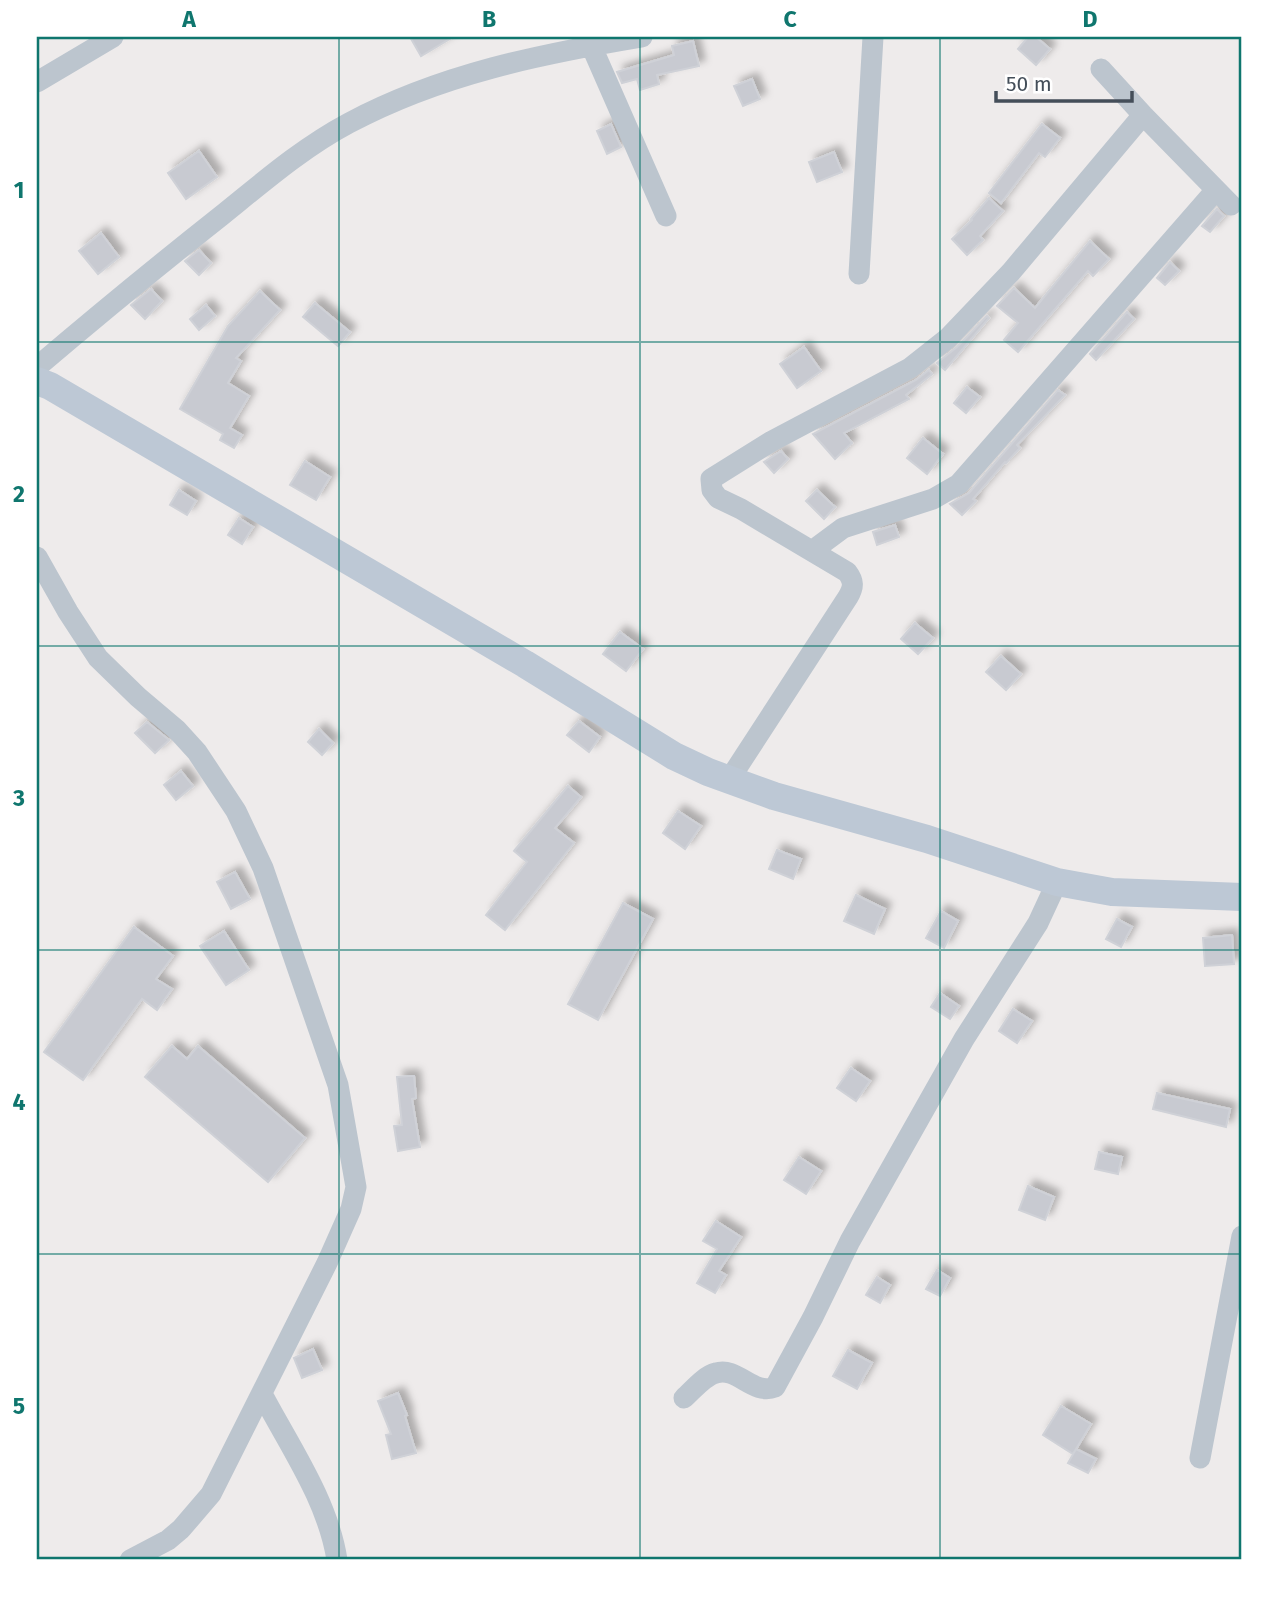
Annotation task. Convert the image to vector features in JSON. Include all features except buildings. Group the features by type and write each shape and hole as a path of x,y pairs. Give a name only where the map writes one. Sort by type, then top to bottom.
{"street":[{"path":"37,82 113,37"},
{"path":"37,367 292,159 332,133 379,108 483,69 642,37"},
{"path":"859,274 873,37"},
{"path":"591,46 666,216"},
{"path":"812,551 843,528 933,499 959,484 1224,197 1143,116 1101,69"},
{"path":"729,780 853,590 852,578 847,572 718,498 712,490 711,478 772,441 910,368 931,354 1011,272 1143,116"},
{"path":"37,381 501,650 674,756 729,780 774,796 927,839 1057,882 1112,892 1242,897"},
{"path":"37,557 98,658 177,730 197,752 236,811 262,868 338,1085 356,1187 354,1201 327,1263 211,1494 168,1540 130,1560"},
{"path":"684,1398 712,1374 719,1372 734,1375 759,1388 775,1387 850,1241 964,1039 1038,923 1057,882"},
{"path":"1200,1458 1242,1236"},
{"path":"262,1394 318,1497 333,1536 337,1560"}]}
